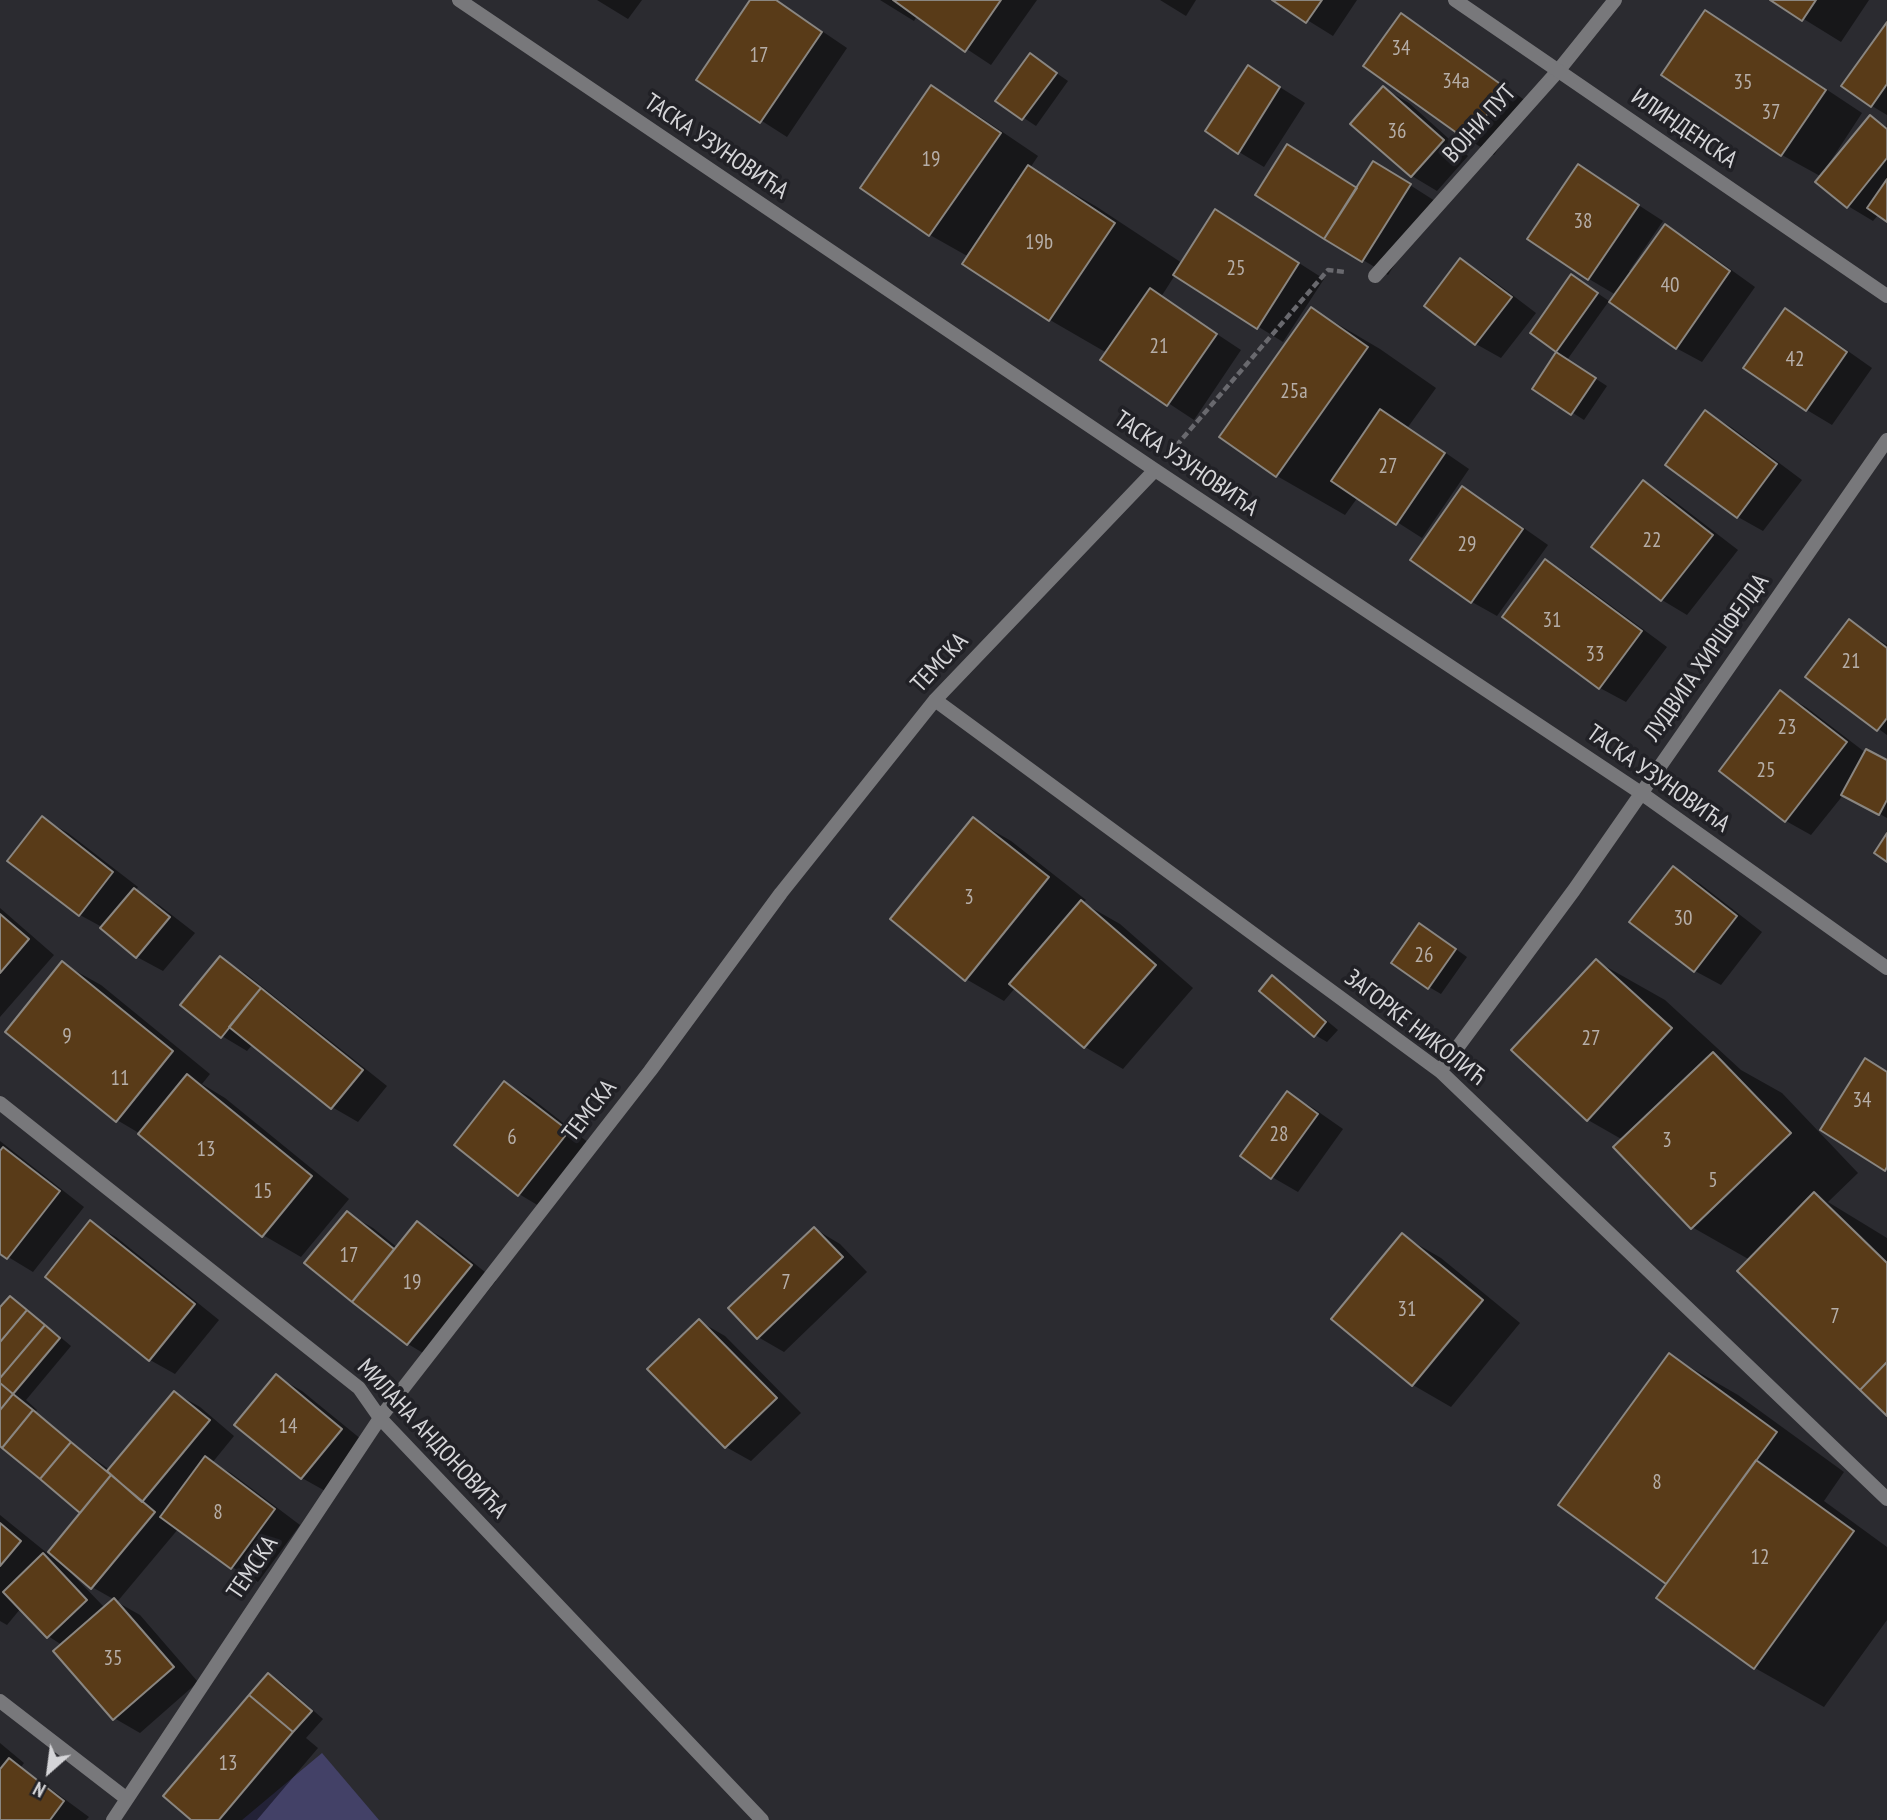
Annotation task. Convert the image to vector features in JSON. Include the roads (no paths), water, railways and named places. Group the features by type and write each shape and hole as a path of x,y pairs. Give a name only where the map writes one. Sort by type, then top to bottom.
{"street":[{"name":"ТАСКА УЗУНОВИЋА","path":"458,0 1155,470 1641,793 1887,968"},
{"name":"ИЛИНДЕНСКА","path":"1455,0 1887,296"},
{"name":"ВОЈНИ ПУТ","path":"1375,276 1558,71 1615,0"},
{"name":"ЛУДВИГА ХИРШФЕЛДА","path":"1440,1071 1574,890 1887,440"},
{"name":"ТЕМСКА","path":"113,1820 380,1418 650,1071 781,893 935,700 1155,470"},
{"name":"ЗАГОРКЕ НИКОЛИЋ","path":"935,700 1440,1071 1887,1499"},
{"name":"МИЛАНА АНДОНОВИЋА","path":"0,1103 359,1388 380,1418 762,1820"},
{"path":"0,1701 127,1800"}]}
